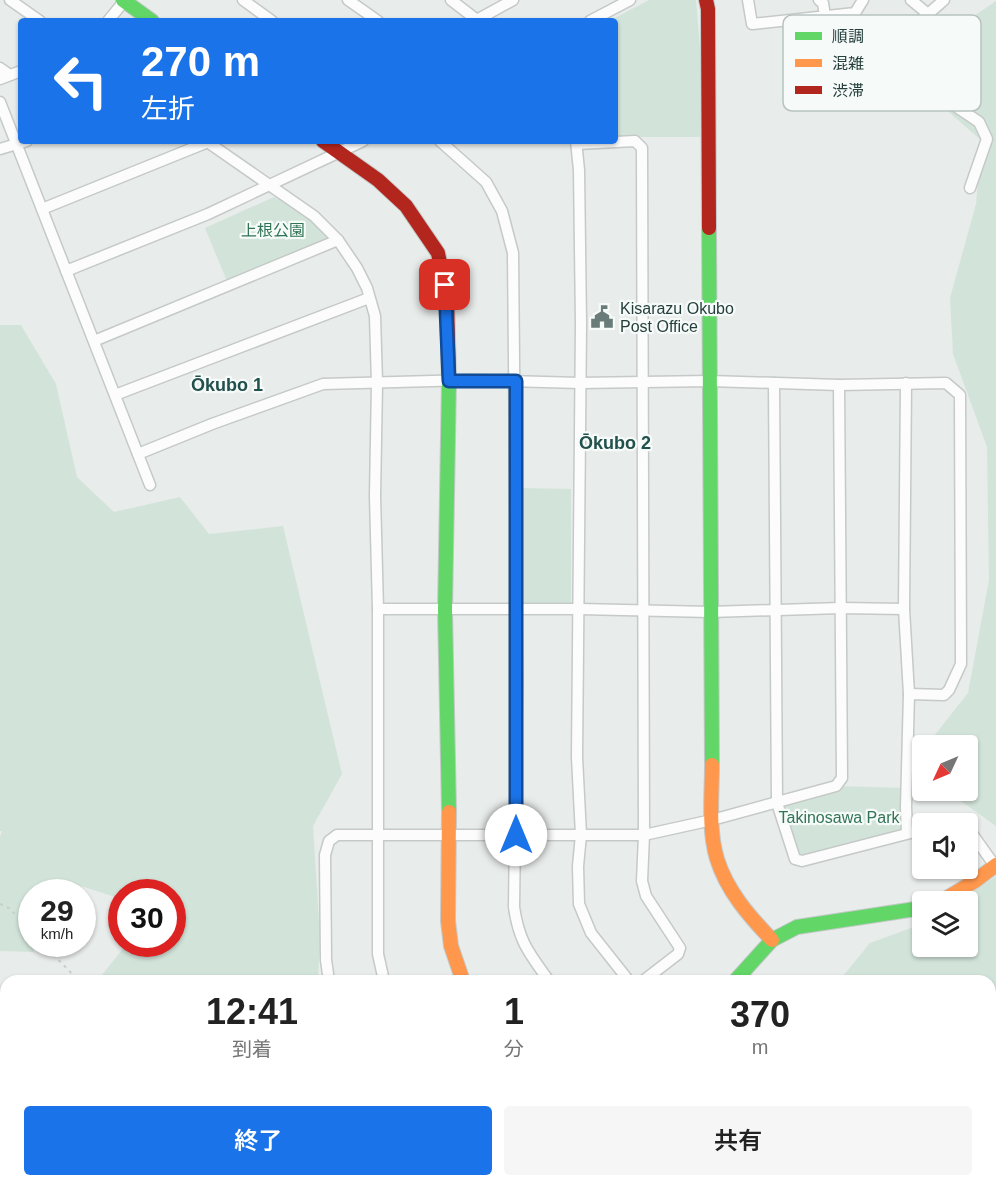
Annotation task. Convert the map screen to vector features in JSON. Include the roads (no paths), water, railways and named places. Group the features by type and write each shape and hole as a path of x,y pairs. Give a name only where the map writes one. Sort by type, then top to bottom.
{"street":[{"path":"10,0 36,18"},
{"path":"110,18 124,0 148,18"},
{"path":"243,0 268,18"},
{"path":"348,0 374,18"},
{"path":"451,0 474,18"},
{"path":"480,18 513,0"},
{"path":"596,18 630,0"},
{"path":"706,0 710,137 712,820 717,857 729,888 746,913 772,940"},
{"path":"748,0 752,24 783,21"},
{"path":"819,0 823,3 825,15"},
{"path":"835,15 855,13 863,0"},
{"path":"911,0 928,14 944,0"},
{"path":"0,68 10,75"},
{"path":"0,102 18,136"},
{"path":"963,111 979,122 987,139 970,188"},
{"path":"618,141 635,141 642,148 644,835 642,881 646,896 680,948 678,954 652,975"},
{"path":"0,149 18,144"},
{"path":"22,144 42,209 150,485"},
{"path":"42,209 200,144"},
{"path":"211,144 314,216 338,240 357,268 375,316 378,954 383,975"},
{"path":"327,144 378,180 406,206 438,253 447,298 449,381 445,610 450,835 448,921 451,946 461,975"},
{"path":"66,271 208,214 357,144"},
{"path":"443,144 486,182 502,211 513,253 516,381 517,680 514,907 517,930 527,950 545,975"},
{"path":"576,144 579,170 580,383 580,609 577,757 581,835 578,866 579,904 591,933 623,975"},
{"path":"94,340 338,240"},
{"path":"115,395 369,298"},
{"path":"138,454 323,384 449,381 580,383 710,381 839,385 946,382 960,395 962,664 949,690 944,695 909,694"},
{"path":"774,383 777,803 795,859 802,861 912,832"},
{"path":"906,383 904,609 909,694 907,833"},
{"path":"328,975 324,855 329,841 337,836 644,835 712,820 836,786 842,778 839,385"},
{"path":"378,609 580,609 710,612 841,608 904,609"},
{"path":"958,891 995,866 978,842"},
{"path":"740,975 772,940 797,927 912,910"}],"place":[{"name":"Kisarazu Okubo Post Office","path":"602,317"}],"district":[{"name":"Ōkubo 1","path":"227,385"},
{"name":"Ōkubo 2","path":"615,443"}],"park label":[{"name":"上根公園","path":"273,230"},
{"name":"Takinosawa Park","path":"839,817"}]}
